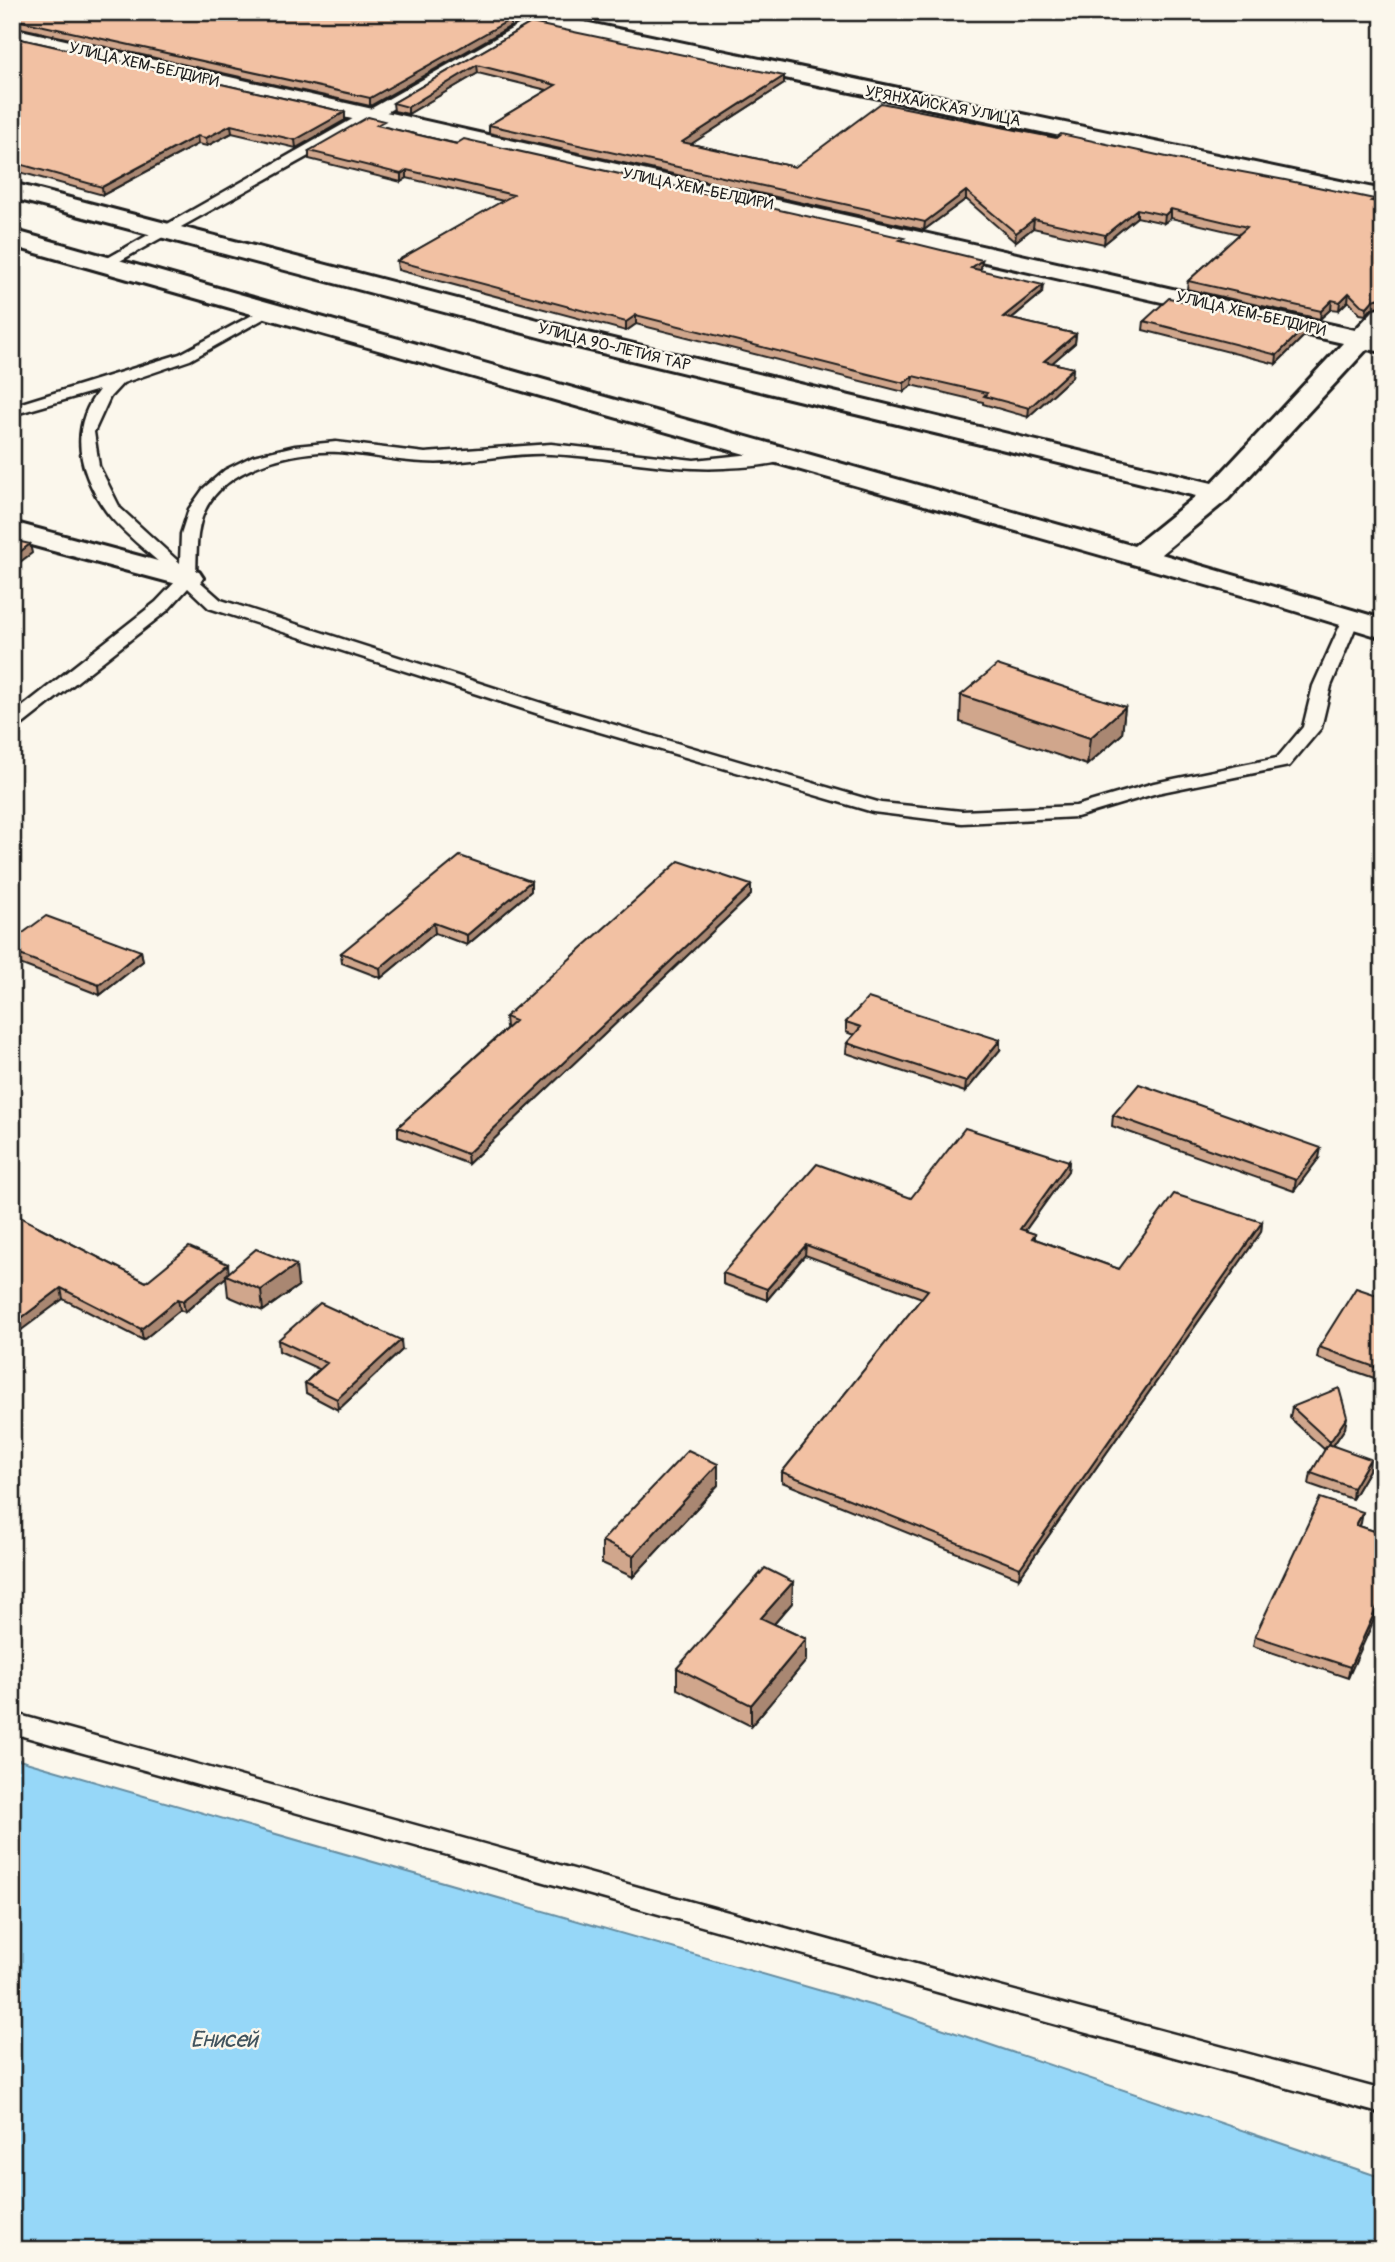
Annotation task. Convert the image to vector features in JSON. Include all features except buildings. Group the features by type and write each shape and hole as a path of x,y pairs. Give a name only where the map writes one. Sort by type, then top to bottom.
{"street":[{"name":"УРЯНХАЙСКАЯ УЛИЦА","path":"504,12 1383,197"},
{"name":"УЛИЦА ХЕМ-БЕЛДИРИ","path":"12,35 1371,341"},
{"name":"УЛИЦА 90-ЛЕТИЯ ТАР","path":"12,190 167,228 582,340 1219,493"},
{"path":"12,238 1139,557 1383,629"},
{"path":"1139,557 1219,493 1371,341 1383,316"},
{"path":"476,369 582,340"},
{"path":"12,531 188,578"}],"lane":[{"path":"104,264 370,116 536,19"},
{"path":"12,411 185,357 269,310"},
{"path":"118,380 103,395 86,432 91,466 113,509 215,604 551,712 878,808 962,817 1077,811 1154,788 1283,762 1312,728 1322,686 1351,619"},
{"path":"12,724 162,606 188,578 189,534 197,509 211,491 231,473 258,459 295,451 336,447 425,458 551,449 694,466 783,456"},
{"path":"12,1723 955,1986 1383,2102"}],"water":[{"name":"Енисей","path":"12,1758 891,2011 1383,2178 1383,2250 12,2250"}]}
